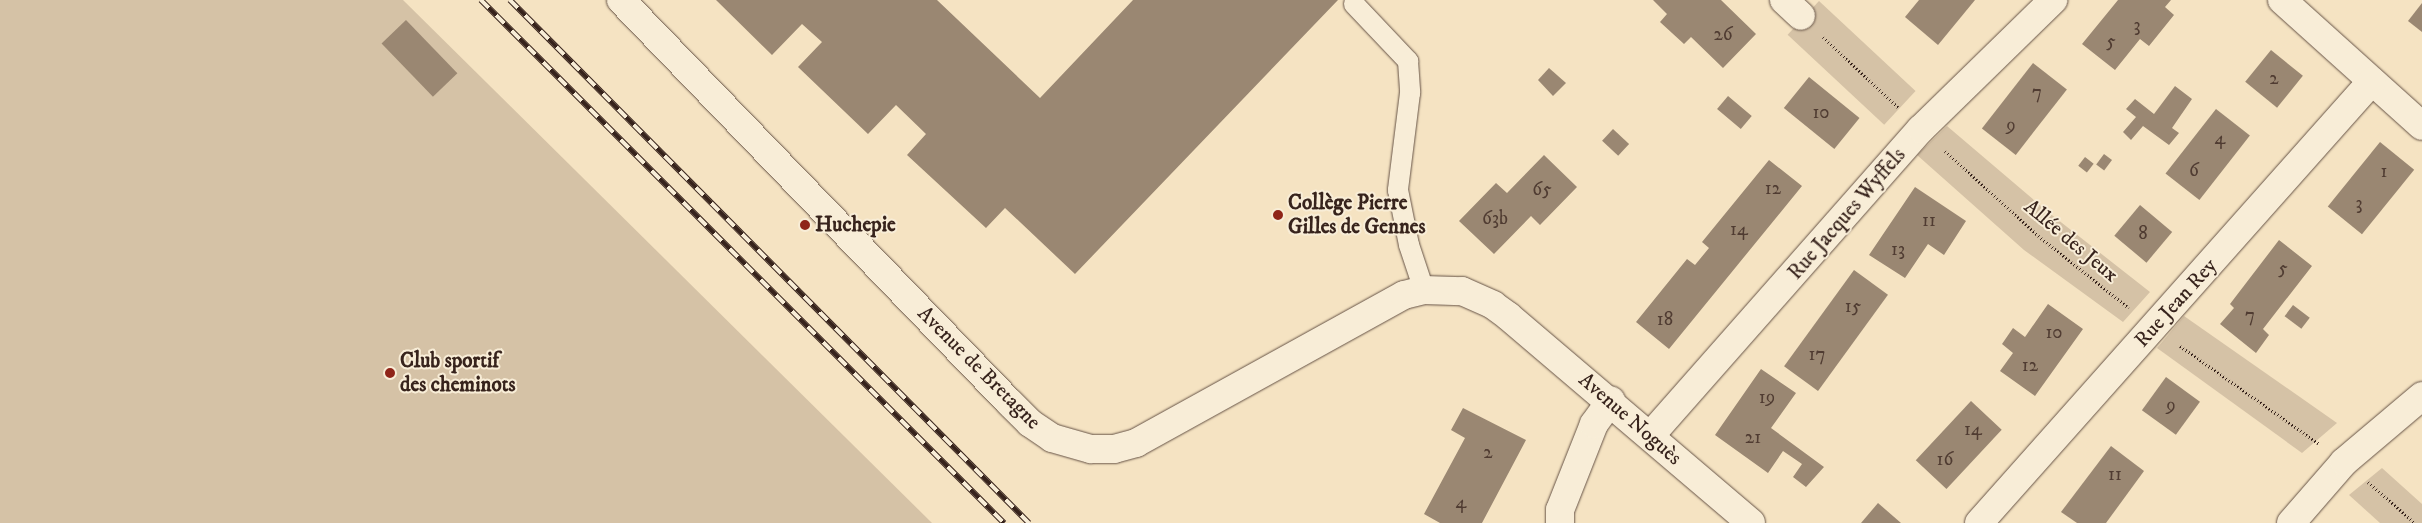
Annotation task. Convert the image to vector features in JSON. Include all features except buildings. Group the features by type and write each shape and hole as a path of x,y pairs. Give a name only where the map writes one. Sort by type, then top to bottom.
{"street":[{"name":"Avenue de Bretagne","path":"621,0 1009,402 1030,423 1052,438 1091,448 1114,449 1136,443 1381,306 1424,290 1462,291 1493,305 1508,316"},
{"name":"Rue Jacques Wyffels","path":"1650,436 1921,129 2053,0"},
{"path":"2282,0 2421,123"},
{"name":"Rue Jean Rey","path":"1980,523 2372,81"},
{"name":"Avenue Noguès","path":"1508,316 1751,523"},
{"path":"2291,523 2344,462 2422,396"},
{"path":"1560,523 1560,510 1594,424 1610,401"}],"lane":[{"path":"1354,4 1408,61 1410,93 1398,190 1409,245 1424,290"}],"path":[{"name":"Allée des Jeux","path":"1793,8 1921,129 2042,238 2154,328 2344,462 2415,523"}],"shaded area":[{"name":"Club sportif des cheminots","path":"0,0 403,0 932,523 0,523"},
{"path":"1819,1 1916,91 1884,125 1788,35"},
{"path":"1947,126 2048,212 2150,292 2123,322 2024,250 1917,155"},
{"path":"2184,316 2337,423 2302,453 2157,348"},
{"path":"2382,468 2422,504 2422,523 2380,523 2349,495"}],"railway":[{"path":"481,0 1004,523"},
{"path":"510,0 1029,523"}],"place":[{"name":"Collège Pierre Gilles de Gennes","path":"1278,215"},
{"name":"Huchepie","path":"805,225"},
{"name":"Club sportif des cheminots","path":"390,373"}]}
